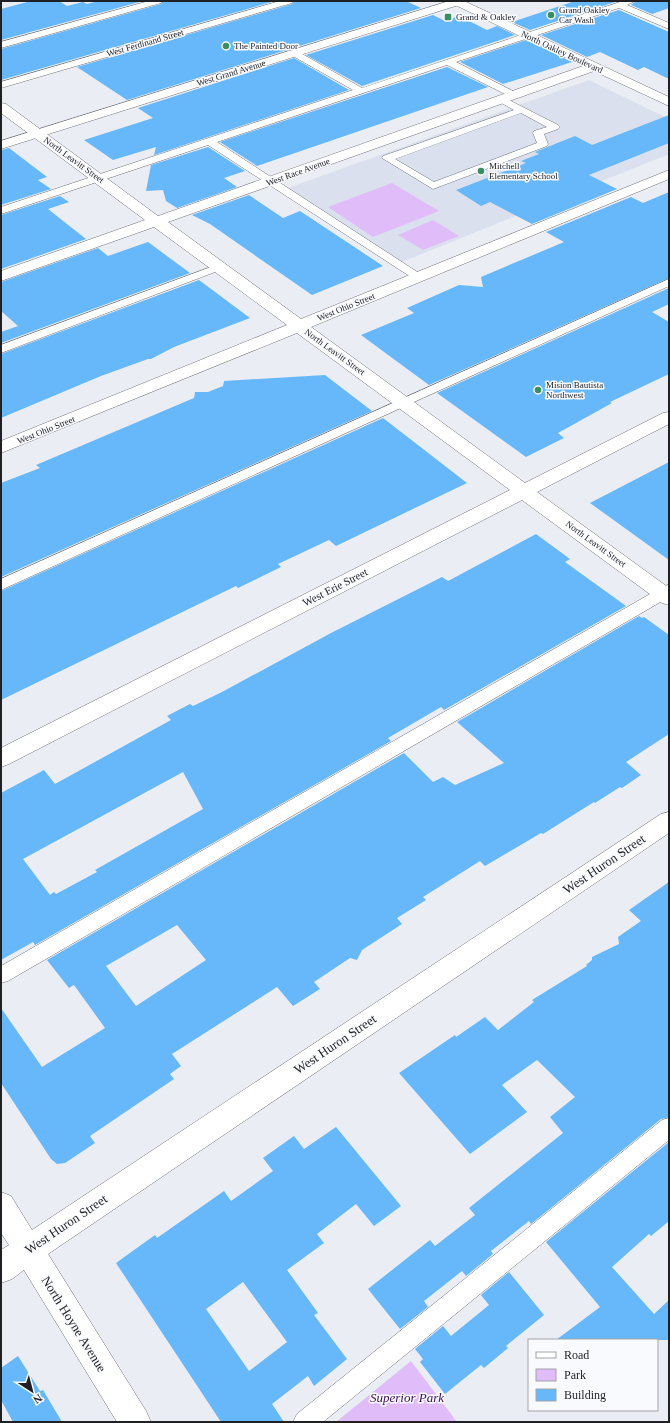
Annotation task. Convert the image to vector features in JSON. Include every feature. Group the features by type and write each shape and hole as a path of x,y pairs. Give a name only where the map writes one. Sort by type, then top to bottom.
{"street":[{"name":"North Oakley Boulevard","path":"458,1 594,67 667,100"},
{"name":"West Grand Avenue","path":"1,145 458,1"},
{"name":"West Race Avenue","path":"1,276 594,67"},
{"name":"North Leavitt Street","path":"1,107 523,491 667,594"},
{"name":"West Ohio Street","path":"1,448 669,174"},
{"name":"West Erie Street","path":"1,758 669,417"},
{"name":"West Huron Street","path":"1,1268 669,821"},
{"name":"North Hoyne Avenue","path":"1,1206 134,1422"}],"lane":[{"path":"1,45 158,1"},
{"name":"West Ferdinand Street","path":"1,85 289,1"},
{"path":"1,211 632,1"},
{"path":"620,5 669,26"},
{"path":"294,53 361,91"},
{"path":"448,62 514,95"},
{"path":"501,100 522,110 555,127 538,133 542,144 434,186 387,158 522,110"},
{"path":"210,142 418,277"},
{"path":"1,349 219,267"},
{"path":"1,585 669,282"},
{"path":"1,974 667,594"},
{"path":"305,1422 669,1127"}],"shaded area":[{"name":"Mitchell Elementary School","path":"589,80 669,119 669,154 402,262 288,188"}],"green space":[{"path":"392,183 439,211 373,237 328,207"},
{"path":"433,220 459,236 423,250 398,235"},
{"name":"Superior Park","path":"411,1361 457,1422 336,1422"}],"building":[{"path":"31,1 59,1 67,6 83,2 87,4 98,1 143,1 1,40 1,9"},
{"path":"163,1 275,1 1,80 1,49 161,4"},
{"path":"294,1 406,1 421,8 127,100 77,67 292,4"},
{"path":"575,1 618,1 530,30 512,22"},
{"path":"636,1 669,1 669,8 652,14 631,5"},
{"path":"619,10 669,32 669,79 644,67 638,70 600,52 587,57 541,35"},
{"path":"433,15 445,21 459,16 487,30 497,26 515,35 362,86 306,55"},
{"path":"526,40 572,62 503,84 460,62"},
{"path":"294,58 349,90 154,155 156,147 113,160 84,140 153,118 138,108"},
{"path":"447,67 488,87 257,166 220,142"},
{"path":"669,115 669,143 589,175 617,189 532,224 490,202 481,206 456,190 526,163 521,161 539,154 535,152 575,136 592,145"},
{"path":"208,147 245,171 224,178 237,187 177,208 166,201 163,190 146,191 151,165"},
{"path":"9,148 47,177 38,180 51,189 1,205 1,150"},
{"path":"669,192 669,278 429,385 361,335 414,313 407,308 459,285 483,287 481,277 564,242 546,232 631,197 643,203"},
{"path":"249,195 283,218 300,211 383,266 312,295 210,224 192,215"},
{"path":"60,196 69,202 48,209 86,239 1,269 1,215"},
{"path":"148,242 190,273 1,343 1,332 18,326 1,311 1,282 98,248 108,256"},
{"path":"199,280 250,318 174,347 151,359 101,376 1,418 1,354"},
{"path":"669,288 669,304 652,312 669,322 669,374 610,402 612,403 558,433 564,438 526,457 437,393"},
{"path":"325,375 372,411 1,577 1,483 40,468 36,465 194,398 195,392 208,392 223,386 224,381"},
{"path":"383,418 467,483 336,546 329,540 278,564 281,567 238,588 236,586 1,700 1,591"},
{"path":"669,462 669,560 590,503"},
{"path":"536,534 570,559 565,562 626,606 444,710 441,707 388,738 391,741 35,945 33,942 1,960 1,793 44,770 55,784 171,720 167,716 190,704 193,706 222,692 331,633 442,577 448,581","holes":["183,772 203,809 95,870 97,872 56,894 54,892 50,895 23,859"]},
{"path":"639,616 642,618 644,617 669,635 669,734 626,762 641,775 622,788 620,787 595,803 594,802 543,834 541,833 485,866 480,861 423,897 426,900 397,918 402,924 362,950 357,960 350,958 314,982 320,989 293,1006 277,987 172,1054 181,1066 170,1074 174,1079 90,1136 95,1143 65,1163 57,1164 51,1159 1,1083 1,1008 42,1067 105,1028 74,985 69,988 47,960 404,753 433,782 443,777 455,785 504,763 457,722","holes":["177,925 206,960 136,1006 106,966"]},
{"path":"669,882 669,1117 661,1119 531,1224 529,1221 491,1251 493,1254 466,1276 462,1271 424,1301 428,1307 400,1329 368,1289 430,1240 435,1246 475,1215 469,1208 563,1133 550,1117 575,1097 537,1060 502,1085 527,1112 470,1154 399,1073 455,1035 456,1037 485,1017 498,1030 534,1002 532,1000 587,966 586,965 592,960 592,957 619,944 618,937 641,921 629,910"},
{"path":"336,1127 401,1206 374,1226 356,1204 317,1234 324,1243 287,1270 318,1313 314,1315 347,1359 314,1386 308,1376 272,1404 284,1422 221,1422 116,1263 155,1235 157,1238 224,1191 231,1201 273,1171 263,1158 294,1136 304,1149","holes":["243,1282 287,1342 249,1371 206,1309"]},
{"path":"669,1142 669,1221 651,1236 649,1234 612,1267 654,1314 669,1300 669,1340 557,1339 600,1307 546,1242"},
{"path":"509,1272 544,1315 506,1346 508,1348 484,1368 481,1365 445,1394 420,1362 423,1359 415,1349 443,1326 451,1336 489,1305 481,1295"},
{"path":"18,1356 40,1391 43,1390 62,1422 13,1422 1,1400 1,1368"}],"place":[{"name":"Grand Oakley Car Wash","path":"551,15"},
{"name":"Grand & Oakley","path":"448,17"},
{"name":"The Painted Door","path":"226,46"},
{"name":"Mitchell Elementary School","path":"481,171"},
{"name":"Mision Bautista Northwest","path":"538,390"}]}
